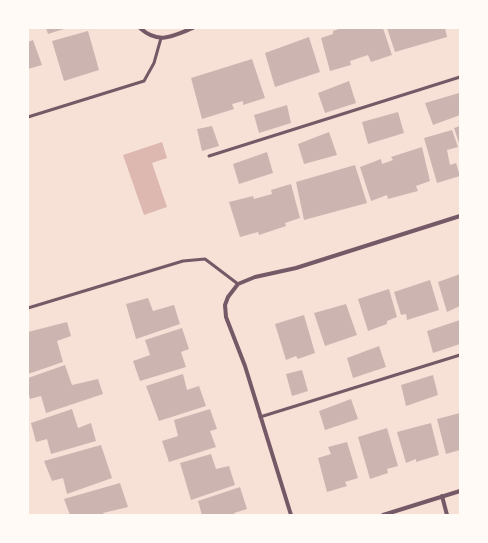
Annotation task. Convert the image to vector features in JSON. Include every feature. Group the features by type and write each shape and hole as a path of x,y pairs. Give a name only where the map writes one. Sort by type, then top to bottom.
{"street":[{"path":"140,28 147,35 161,38 171,37 193,28"},
{"path":"291,515 245,366 226,317 225,305 228,297 238,284 255,277 296,268 460,216"},
{"path":"383,515 460,491"},
{"path":"442,496 447,515"}],"lane":[{"path":"28,116 144,81 154,62 161,38"},
{"path":"209,156 460,78"},
{"path":"28,308 183,261 205,259 238,284"},
{"path":"260,417 460,355"}],"shaded area":[{"path":"162,142 167,158 152,163 167,207 144,215 123,155"}],"building":[{"path":"46,28 67,28 48,34"},
{"path":"342,28 383,28 392,55 371,62 368,55 350,61 351,65 330,71 321,38 333,34 333,31"},
{"path":"387,28 445,28 447,37 395,52"},
{"path":"88,31 99,70 64,81 52,41"},
{"path":"309,37 320,72 275,87 265,53"},
{"path":"33,40 42,65 28,69 28,42"},
{"path":"252,59 265,98 243,105 243,101 232,104 234,109 202,119 191,78"},
{"path":"349,81 356,103 325,113 318,93"},
{"path":"459,93 460,115 433,125 425,103"},
{"path":"287,105 291,123 259,133 254,115"},
{"path":"398,112 404,133 368,144 362,122"},
{"path":"212,126 219,146 202,151 197,129"},
{"path":"460,126 460,146 454,128"},
{"path":"452,130 458,147 447,150 450,165 456,163 460,176 437,183 424,138"},
{"path":"329,132 337,155 304,164 298,144"},
{"path":"422,147 430,181 416,186 418,191 388,199 387,195 371,201 360,167 381,159 382,164 393,160 391,157"},
{"path":"267,152 273,173 239,184 233,164"},
{"path":"355,165 367,203 304,220 296,182"},
{"path":"291,184 300,218 285,223 286,226 259,235 258,232 240,237 229,202 253,196 254,199 272,194 271,190"},
{"path":"460,274 460,306 447,312 438,282"},
{"path":"430,280 439,310 407,320 406,314 401,315 394,292"},
{"path":"389,289 397,317 387,321 387,324 368,331 358,299"},
{"path":"148,298 153,311 174,305 180,324 136,339 126,304"},
{"path":"346,304 357,335 325,346 314,313"},
{"path":"304,315 315,353 298,359 296,356 286,360 275,324"},
{"path":"460,320 460,344 433,353 427,331"},
{"path":"67,322 71,336 57,341 63,362 28,374 28,332"},
{"path":"182,328 189,349 181,352 186,367 140,381 133,361 150,355 145,340"},
{"path":"379,346 386,367 353,378 347,358"},
{"path":"65,365 72,385 98,379 103,394 46,413 41,396 30,399 28,391 28,378"},
{"path":"302,370 308,391 292,396 286,374"},
{"path":"183,374 187,390 199,386 206,406 159,421 146,386"},
{"path":"433,375 438,395 406,406 401,385"},
{"path":"351,399 358,419 325,430 319,411"},
{"path":"72,409 78,428 91,423 96,441 51,454 47,439 36,442 31,423"},
{"path":"210,409 217,429 210,431 216,447 169,462 162,441 178,436 174,420"},
{"path":"460,413 460,450 446,454 437,419"},
{"path":"431,423 439,455 416,462 416,459 406,463 397,432"},
{"path":"387,428 398,466 387,469 388,473 370,479 358,437"},
{"path":"347,442 358,478 345,482 347,486 327,492 318,458 331,454 328,447"},
{"path":"101,445 112,478 67,494 63,478 52,481 44,461"},
{"path":"211,454 216,469 229,466 235,485 191,500 180,463"},
{"path":"120,483 128,507 103,513 104,515 70,515 64,499"},
{"path":"240,487 247,509 234,513 235,515 202,515 198,501"}]}
